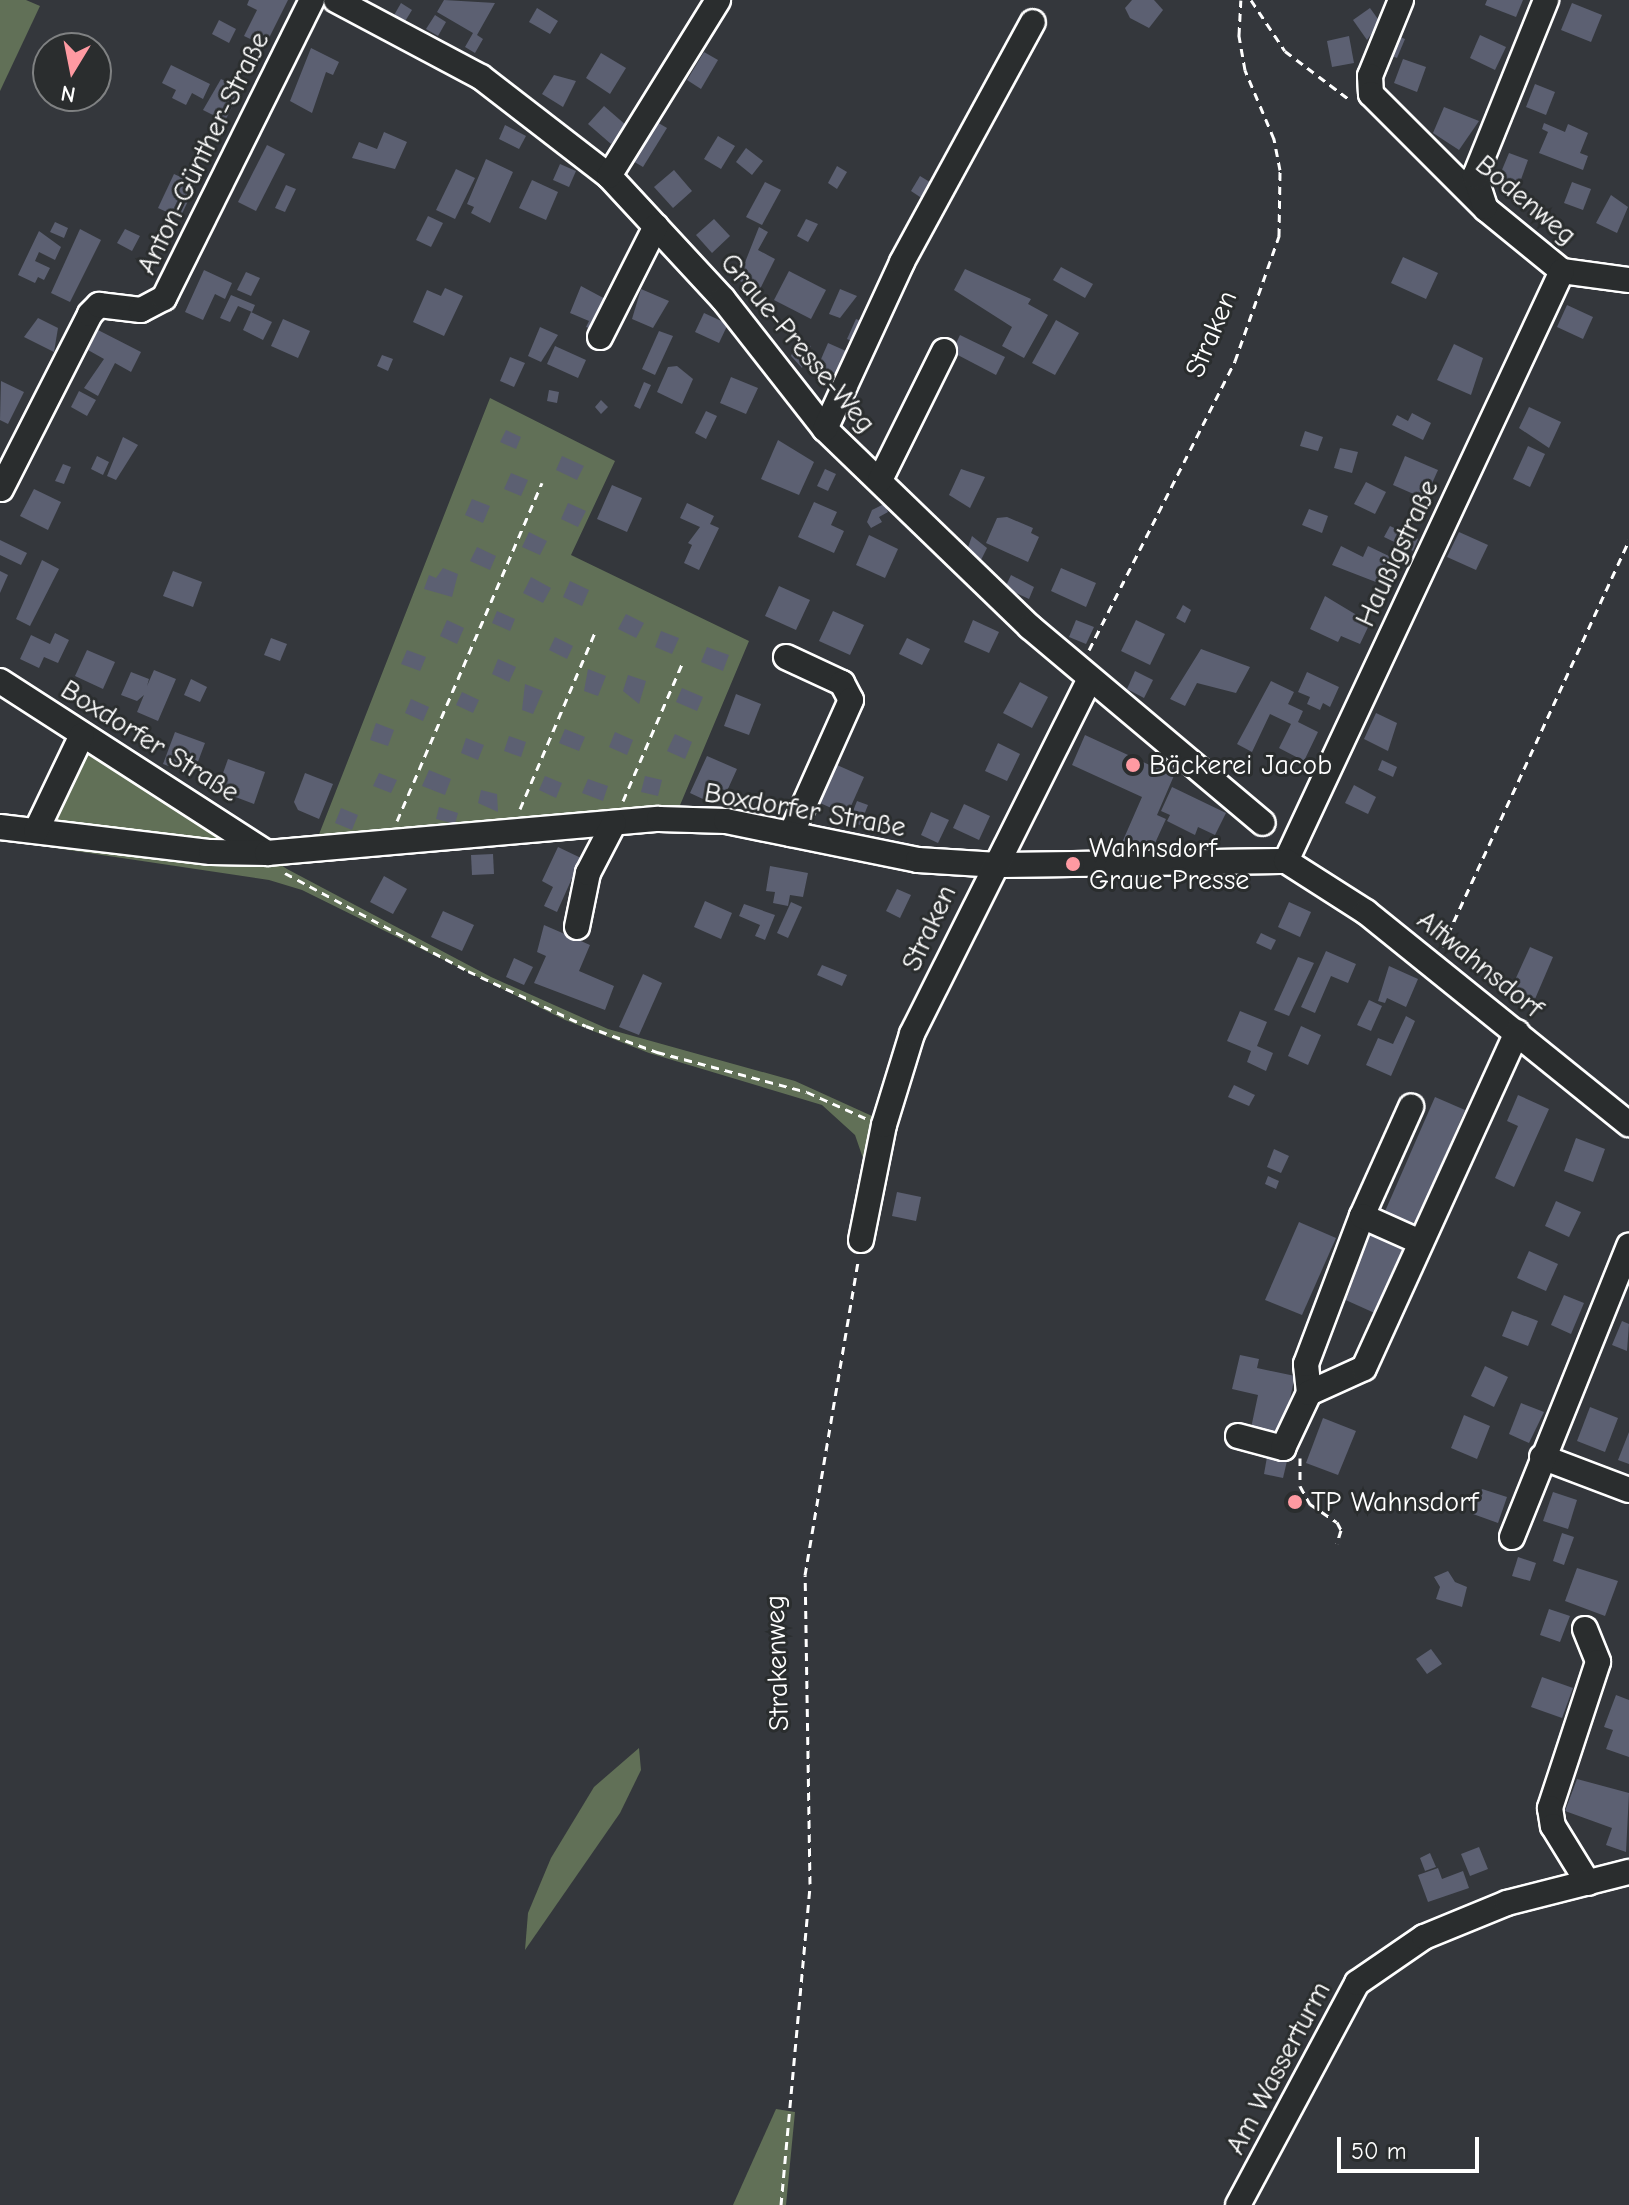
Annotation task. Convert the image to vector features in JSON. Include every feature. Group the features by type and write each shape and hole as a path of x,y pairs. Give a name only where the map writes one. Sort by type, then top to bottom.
{"street":[{"name":"Anton-Günther-Straße","path":"1,489 90,314 99,305 141,310 164,298 312,0"},
{"name":"Graue-Presse-Weg","path":"336,0 481,77 609,176 723,299 825,429 1085,674 1263,823"},
{"path":"609,176 718,0"},
{"path":"1401,0 1370,76 1371,94 1402,130"},
{"path":"1486,209 1475,176 1546,0"},
{"path":"825,429 902,262 1033,22"},
{"path":"1357,104 1402,130"},
{"name":"Bodenweg","path":"1402,130 1486,209 1562,271 1626,273"},
{"path":"600,337 656,226"},
{"name":"Haußigstraße","path":"1286,861 1562,271"},
{"path":"880,480 944,351"},
{"path":"786,657 842,683 851,700 791,834"},
{"name":"Straken","path":"884,1125 912,1034 980,889 998,865 1085,674"},
{"name":"Boxdorfer Straße","path":"0,681 267,853"},
{"path":"36,831 82,735"},
{"name":"Boxdorfer Straße","path":"0,827 211,852 267,853 614,823 726,821 918,860 998,865 1286,861"},
{"path":"577,927 588,873 614,823"},
{"name":"Altwahnsdorf","path":"1286,861 1366,912 1629,1124"},
{"path":"1309,1393 1364,1368 1517,1032"},
{"path":"1238,1436 1283,1448 1309,1393 1306,1364 1362,1216 1411,1107"},
{"path":"861,1240 884,1125"},
{"path":"1362,1216 1420,1242"},
{"path":"1512,1537 1629,1246"},
{"path":"1542,1457 1629,1490"},
{"path":"1585,1629 1607,1659 1550,1808 1553,1826 1588,1883"},
{"name":"Am Wasserturm","path":"1238,2205 1357,1983 1424,1937 1507,1903 1629,1872"}],"path":[{"name":"Straken","path":"1085,674 1235,361 1279,236 1280,170 1274,139 1245,70 1239,35 1241,0"},
{"path":"1251,0 1285,51 1357,104"},
{"path":"388,841 542,483"},
{"path":"1433,965 1629,540"},
{"path":"510,831 596,630"},
{"path":"614,823 682,664"},
{"path":"267,853 272,867 561,1015 657,1052 807,1092 884,1125"},
{"name":"Strakenweg","path":"781,2205 810,1884 803,1613 809,1536 839,1391 861,1240"},
{"path":"1283,1448 1301,1458 1300,1486 1310,1504 1337,1522 1341,1530 1337,1543"}],"green space":[{"path":"0,0 26,0 40,6 0,91"},
{"path":"490,398 615,461 571,555 749,641 678,810 316,842"},
{"path":"90,739 287,869 491,977 608,1029 795,1081 894,1126 877,1231 856,1228 865,1164 855,1135 822,1105 649,1053 565,1020 302,890 269,880 8,841 45,839"},
{"path":"639,1748 641,1770 620,1813 525,1950 528,1913 551,1858 594,1787"},
{"path":"776,2109 795,2112 786,2205 733,2205"}],"building":[{"path":"249,0 288,0 265,46 244,36 257,10 247,5"},
{"path":"444,0 495,3 477,35 483,39 475,53 465,47 473,33 437,12"},
{"path":"1132,0 1154,0 1163,10 1149,28 1130,18 1125,8"},
{"path":"1487,0 1523,0 1516,17 1485,5"},
{"path":"401,3 412,10 404,23 393,17"},
{"path":"1572,3 1602,15 1591,42 1561,30"},
{"path":"537,8 558,21 550,34 529,22"},
{"path":"1370,8 1380,22 1367,40 1353,20"},
{"path":"435,15 446,22 438,36 426,29"},
{"path":"219,20 236,29 229,43 212,34"},
{"path":"1392,34 1405,39 1397,58 1384,53"},
{"path":"1480,35 1506,47 1495,70 1470,58"},
{"path":"1349,36 1354,63 1332,67 1327,41"},
{"path":"311,48 339,62 333,75 326,72 312,113 290,101"},
{"path":"704,52 718,60 701,89 687,80"},
{"path":"601,53 626,68 610,94 586,78"},
{"path":"1403,59 1426,67 1417,92 1394,83"},
{"path":"171,65 210,84 203,99 192,93 186,105 172,98 176,90 162,83"},
{"path":"554,75 576,81 563,107 542,94"},
{"path":"221,79 241,89 225,121 203,110"},
{"path":"1535,84 1555,92 1546,115 1526,107"},
{"path":"604,106 627,126 611,144 588,124"},
{"path":"1444,107 1479,121 1459,150 1433,133"},
{"path":"650,118 667,128 643,167 626,157"},
{"path":"1544,123 1565,132 1568,124 1588,133 1580,153 1588,156 1583,170 1539,153 1548,132 1542,129"},
{"path":"505,125 526,136 519,149 499,139"},
{"path":"384,132 407,142 395,169 352,158 359,142 377,149"},
{"path":"718,136 735,146 721,169 704,159"},
{"path":"267,145 285,154 256,211 238,202"},
{"path":"746,148 763,161 752,175 736,162"},
{"path":"1509,153 1528,160 1519,185 1499,177"},
{"path":"486,159 513,172 490,223 471,213 474,207 467,204"},
{"path":"560,164 576,171 569,187 553,180"},
{"path":"837,166 847,172 837,189 828,183"},
{"path":"456,169 475,178 455,219 436,210"},
{"path":"674,170 692,191 673,208 654,187"},
{"path":"174,174 196,184 180,218 158,208"},
{"path":"920,176 933,184 923,199 911,191"},
{"path":"532,180 558,192 546,220 519,208"},
{"path":"765,182 781,190 762,225 746,217"},
{"path":"1572,182 1591,189 1583,210 1564,203"},
{"path":"286,185 296,189 285,212 275,208"},
{"path":"1611,195 1628,207 1617,233 1596,223"},
{"path":"428,216 443,223 431,247 416,240"},
{"path":"714,219 730,236 712,253 696,235"},
{"path":"806,219 818,224 808,242 797,236"},
{"path":"55,222 68,228 64,238 50,232"},
{"path":"759,227 768,232 758,250 775,259 759,291 738,280"},
{"path":"80,229 101,240 70,302 51,293"},
{"path":"125,229 140,236 132,251 117,243"},
{"path":"39,231 61,247 55,260 39,252 35,261 50,268 44,280 38,277 35,283 18,275"},
{"path":"1403,257 1438,273 1426,299 1391,283"},
{"path":"1061,267 1093,284 1085,298 1053,280"},
{"path":"965,269 1031,299 1028,304 1048,315 1024,358 1002,346 1012,327 954,290"},
{"path":"204,270 232,283 225,299 215,294 203,320 185,312"},
{"path":"789,271 826,290 811,319 774,300"},
{"path":"246,272 260,278 251,296 237,290"},
{"path":"581,286 609,301 597,331 586,327 589,321 570,313"},
{"path":"445,288 463,296 444,336 413,322 427,290 441,296"},
{"path":"641,289 669,301 653,328 632,319"},
{"path":"840,289 857,296 840,318 829,314"},
{"path":"231,295 255,305 252,312 238,306 230,322 220,318"},
{"path":"1567,305 1593,317 1583,339 1557,327"},
{"path":"251,312 272,322 263,340 243,330"},
{"path":"704,313 728,324 719,343 695,332"},
{"path":"38,318 58,328 54,352 24,337"},
{"path":"283,319 310,331 298,358 271,346"},
{"path":"856,319 866,323 857,343 847,339"},
{"path":"1056,320 1079,333 1055,375 1032,363"},
{"path":"540,327 558,335 541,362 528,356"},
{"path":"98,330 141,352 131,372 115,363 98,396 84,388 104,359 88,350"},
{"path":"659,331 673,336 655,375 642,369"},
{"path":"960,335 1005,357 996,375 952,352"},
{"path":"797,341 811,346 802,368 791,356"},
{"path":"828,343 846,351 836,374 818,366"},
{"path":"1454,344 1483,358 1471,395 1437,380"},
{"path":"555,346 586,360 578,378 547,364"},
{"path":"382,355 393,359 388,371 377,366"},
{"path":"510,357 525,363 514,387 500,381"},
{"path":"677,366 693,379 682,404 657,392 668,367"},
{"path":"731,377 758,388 746,414 720,403"},
{"path":"1,381 24,392 8,424 0,420"},
{"path":"644,382 651,385 640,409 634,406"},
{"path":"549,390 559,392 557,403 547,401"},
{"path":"79,391 96,400 87,416 71,407"},
{"path":"601,400 608,407 601,414 595,407"},
{"path":"1529,407 1561,422 1549,448 1519,428"},
{"path":"706,411 717,416 706,439 695,433"},
{"path":"1412,413 1431,423 1423,440 1392,425 1397,415 1408,421"},
{"path":"506,430 521,437 516,449 500,442"},
{"path":"1305,431 1323,437 1318,451 1300,446"},
{"path":"123,437 138,445 116,480 107,476"},
{"path":"778,440 814,462 799,495 761,479"},
{"path":"1528,446 1545,454 1530,487 1513,479"},
{"path":"1340,448 1358,452 1352,473 1334,468"},
{"path":"97,456 109,462 103,475 91,469"},
{"path":"562,456 584,466 577,480 556,470"},
{"path":"1405,456 1438,470 1425,499 1393,485"},
{"path":"63,464 71,467 64,484 55,481"},
{"path":"825,469 836,474 828,491 817,486"},
{"path":"961,469 985,477 970,508 949,495"},
{"path":"511,473 528,480 521,496 504,489"},
{"path":"1366,482 1386,492 1375,514 1354,504"},
{"path":"612,485 642,498 627,532 597,519"},
{"path":"34,489 61,502 48,530 20,516"},
{"path":"472,499 490,506 483,523 465,515"},
{"path":"814,502 837,512 831,525 844,531 834,553 798,537"},
{"path":"568,503 586,511 578,527 561,519"},
{"path":"687,503 714,516 710,524 719,528 699,570 684,563 692,545 688,543 700,527 680,518"},
{"path":"884,504 888,512 879,517 882,522 871,528 867,522 872,510"},
{"path":"1309,509 1328,516 1322,533 1302,525"},
{"path":"1007,517 1033,528 1031,533 1039,537 1028,562 986,543 997,518"},
{"path":"1390,526 1418,539 1413,551 1384,537"},
{"path":"529,532 547,541 540,555 522,547"},
{"path":"1459,532 1488,545 1476,570 1447,557"},
{"path":"869,535 898,549 885,578 856,565"},
{"path":"972,536 987,548 980,562 967,550"},
{"path":"0,540 27,553 21,565 0,555"},
{"path":"1341,546 1363,557 1368,546 1393,558 1381,584 1332,565"},
{"path":"477,547 496,556 490,570 470,561"},
{"path":"42,560 59,569 30,626 16,619"},
{"path":"443,568 458,574 452,597 424,589 429,575 436,578"},
{"path":"1061,568 1096,583 1086,607 1051,591"},
{"path":"0,571 8,575 0,593"},
{"path":"173,571 202,582 193,607 163,596"},
{"path":"1011,575 1034,587 1029,599 1005,588"},
{"path":"531,577 551,588 543,603 523,593"},
{"path":"570,581 589,590 582,606 563,597"},
{"path":"779,586 810,600 796,630 765,616"},
{"path":"1325,596 1370,623 1360,644 1341,636 1338,642 1310,629"},
{"path":"1183,605 1191,610 1185,623 1176,618"},
{"path":"497,611 515,619 510,631 492,623"},
{"path":"833,611 864,625 850,655 819,641"},
{"path":"626,614 644,623 636,638 618,629"},
{"path":"447,620 464,628 457,644 440,636"},
{"path":"973,620 999,632 989,653 964,642"},
{"path":"1076,620 1094,627 1086,644 1069,637"},
{"path":"1136,620 1165,634 1150,665 1121,651"},
{"path":"661,631 679,638 672,654 655,647"},
{"path":"55,633 69,640 58,663 44,657 39,668 20,659 31,635 50,644"},
{"path":"555,637 573,646 567,659 549,650"},
{"path":"271,638 287,644 280,661 264,655"},
{"path":"907,638 930,649 922,665 899,654"},
{"path":"707,647 729,655 723,671 701,662"},
{"path":"1201,649 1250,667 1236,693 1197,683 1185,706 1170,699"},
{"path":"87,650 115,662 103,689 75,676"},
{"path":"407,650 426,657 420,671 401,664"},
{"path":"498,659 516,667 509,682 492,674"},
{"path":"588,669 606,676 598,696 584,691"},
{"path":"154,670 176,679 158,721 137,712 144,695 137,701 121,695 131,672 149,679 147,686"},
{"path":"1135,671 1153,680 1144,698 1127,689"},
{"path":"1307,672 1339,687 1330,707 1323,703 1320,710 1307,704 1310,697 1298,692"},
{"path":"628,675 646,681 639,704 623,691"},
{"path":"191,679 207,687 200,702 184,695"},
{"path":"1271,681 1294,692 1288,704 1303,711 1298,722 1318,732 1304,761 1279,748 1291,724 1270,714 1252,752 1237,744"},
{"path":"1020,682 1048,697 1032,728 1003,713"},
{"path":"525,684 543,691 533,714 522,710"},
{"path":"682,688 703,697 697,711 676,702"},
{"path":"462,692 479,700 473,713 456,705"},
{"path":"736,694 761,704 749,735 724,726"},
{"path":"411,699 429,707 423,721 405,713"},
{"path":"1376,713 1397,723 1388,751 1364,739"},
{"path":"376,723 394,730 388,746 370,740"},
{"path":"565,729 585,737 579,751 559,743"},
{"path":"175,732 205,743 193,775 163,764"},
{"path":"615,732 633,740 627,755 609,747"},
{"path":"675,734 692,742 685,759 667,751"},
{"path":"1085,735 1156,768 1163,754 1179,764 1157,815 1166,819 1151,852 1140,847 1135,853 1117,854 1142,797 1072,765"},
{"path":"509,736 526,742 521,757 504,751"},
{"path":"466,738 484,745 478,760 461,753"},
{"path":"998,743 1020,754 1007,781 985,771"},
{"path":"707,756 737,769 727,791 711,785 705,800 690,793"},
{"path":"228,759 265,772 254,804 217,790"},
{"path":"1382,760 1397,767 1393,777 1378,770"},
{"path":"837,765 864,777 847,815 820,803"},
{"path":"429,770 451,779 445,795 422,786"},
{"path":"305,773 333,784 319,819 298,810 294,802"},
{"path":"379,773 397,780 391,793 373,786"},
{"path":"545,776 562,783 556,798 539,790"},
{"path":"645,776 662,780 658,796 641,792"},
{"path":"588,779 608,786 603,801 582,793"},
{"path":"1354,785 1376,797 1368,814 1345,803"},
{"path":"1172,787 1226,813 1215,835 1198,827 1195,835 1167,821 1170,815 1161,811"},
{"path":"481,790 497,794 498,812 478,803"},
{"path":"857,801 868,805 860,825 849,821"},
{"path":"964,804 990,816 979,840 953,828"},
{"path":"439,807 458,813 455,824 436,819"},
{"path":"341,808 358,815 352,830 335,823"},
{"path":"931,812 949,820 938,843 921,835"},
{"path":"558,847 581,858 557,912 544,906 553,887 542,881"},
{"path":"493,854 494,874 472,875 471,855"},
{"path":"770,866 808,873 803,897 790,895 788,906 773,903 775,892 766,891"},
{"path":"384,876 407,889 393,914 370,902"},
{"path":"897,889 911,895 900,918 886,911"},
{"path":"705,901 732,913 721,939 694,927"},
{"path":"791,902 802,907 788,938 777,933"},
{"path":"1289,902 1311,912 1300,937 1278,927"},
{"path":"744,904 775,915 765,940 755,936 760,925 739,916"},
{"path":"443,911 474,925 462,951 431,937"},
{"path":"544,925 590,945 579,971 614,986 605,1010 534,983 546,956 537,952"},
{"path":"1261,933 1276,940 1271,950 1256,943"},
{"path":"1530,947 1553,957 1535,999 1511,989"},
{"path":"1326,951 1356,964 1348,983 1331,976 1315,1013 1301,1007"},
{"path":"1298,957 1314,963 1289,1016 1274,1010"},
{"path":"514,958 533,967 524,985 506,977"},
{"path":"822,965 847,975 842,986 817,975"},
{"path":"1389,966 1418,979 1406,1007 1387,998 1385,1003 1378,1001"},
{"path":"643,974 662,983 639,1035 619,1027"},
{"path":"1369,1000 1382,1006 1371,1031 1357,1025"},
{"path":"1240,1011 1267,1022 1257,1046 1273,1053 1266,1071 1247,1062 1251,1051 1227,1041"},
{"path":"1406,1016 1415,1021 1391,1076 1366,1065 1378,1038 1393,1044"},
{"path":"1301,1026 1321,1035 1308,1065 1288,1056"},
{"path":"1234,1085 1255,1095 1249,1106 1228,1097"},
{"path":"1518,1095 1549,1109 1514,1187 1495,1178 1518,1126 1507,1121"},
{"path":"1435,1097 1465,1110 1413,1229 1383,1216"},
{"path":"1576,1138 1605,1149 1593,1182 1564,1171"},
{"path":"1274,1149 1289,1156 1281,1173 1267,1167"},
{"path":"1268,1176 1279,1181 1276,1189 1265,1184"},
{"path":"897,1192 921,1197 916,1221 892,1216"},
{"path":"1556,1201 1581,1212 1569,1237 1545,1226"},
{"path":"1299,1222 1336,1238 1302,1315 1265,1300"},
{"path":"1369,1228 1409,1246 1379,1315 1339,1297"},
{"path":"1529,1251 1558,1264 1546,1291 1517,1278"},
{"path":"1564,1295 1584,1303 1571,1334 1551,1325"},
{"path":"1512,1311 1538,1321 1528,1346 1502,1336"},
{"path":"1622,1321 1629,1324 1627,1351 1612,1345"},
{"path":"1240,1355 1259,1359 1257,1368 1295,1376 1282,1434 1251,1428 1258,1395 1232,1389"},
{"path":"1485,1366 1508,1377 1494,1407 1471,1396"},
{"path":"1521,1403 1544,1412 1529,1443 1509,1434"},
{"path":"1590,1407 1618,1418 1605,1452 1577,1441"},
{"path":"1464,1415 1490,1426 1477,1459 1451,1448"},
{"path":"1323,1418 1356,1431 1338,1475 1306,1463"},
{"path":"1629,1432 1629,1464 1618,1460"},
{"path":"1267,1457 1287,1461 1283,1478 1264,1474"},
{"path":"1482,1489 1507,1497 1498,1523 1473,1514"},
{"path":"1553,1492 1577,1500 1568,1529 1543,1521"},
{"path":"1562,1533 1574,1537 1564,1565 1553,1561"},
{"path":"1518,1557 1536,1563 1530,1581 1512,1576"},
{"path":"1577,1568 1618,1581 1605,1616 1565,1601"},
{"path":"1448,1571 1455,1582 1467,1587 1462,1607 1436,1599 1440,1587 1434,1577"},
{"path":"1549,1609 1570,1616 1560,1642 1540,1635"},
{"path":"1431,1649 1442,1664 1427,1674 1416,1659"},
{"path":"1542,1677 1573,1688 1562,1718 1531,1707"},
{"path":"1616,1695 1629,1700 1629,1757 1606,1749 1613,1730 1604,1727"},
{"path":"1577,1779 1629,1793 1626,1852 1606,1845 1612,1828 1565,1811"},
{"path":"1479,1847 1488,1869 1470,1876 1461,1854"},
{"path":"1430,1853 1436,1867 1425,1871 1420,1858"},
{"path":"1438,1868 1442,1879 1463,1871 1469,1888 1428,1902 1418,1875"}],"place":[{"name":"Bäckerei Jacob","path":"1133,765"},
{"name":"Wahnsdorf Graue Presse","path":"1073,864"},
{"name":"TP Wahnsdorf","path":"1295,1502"}]}
